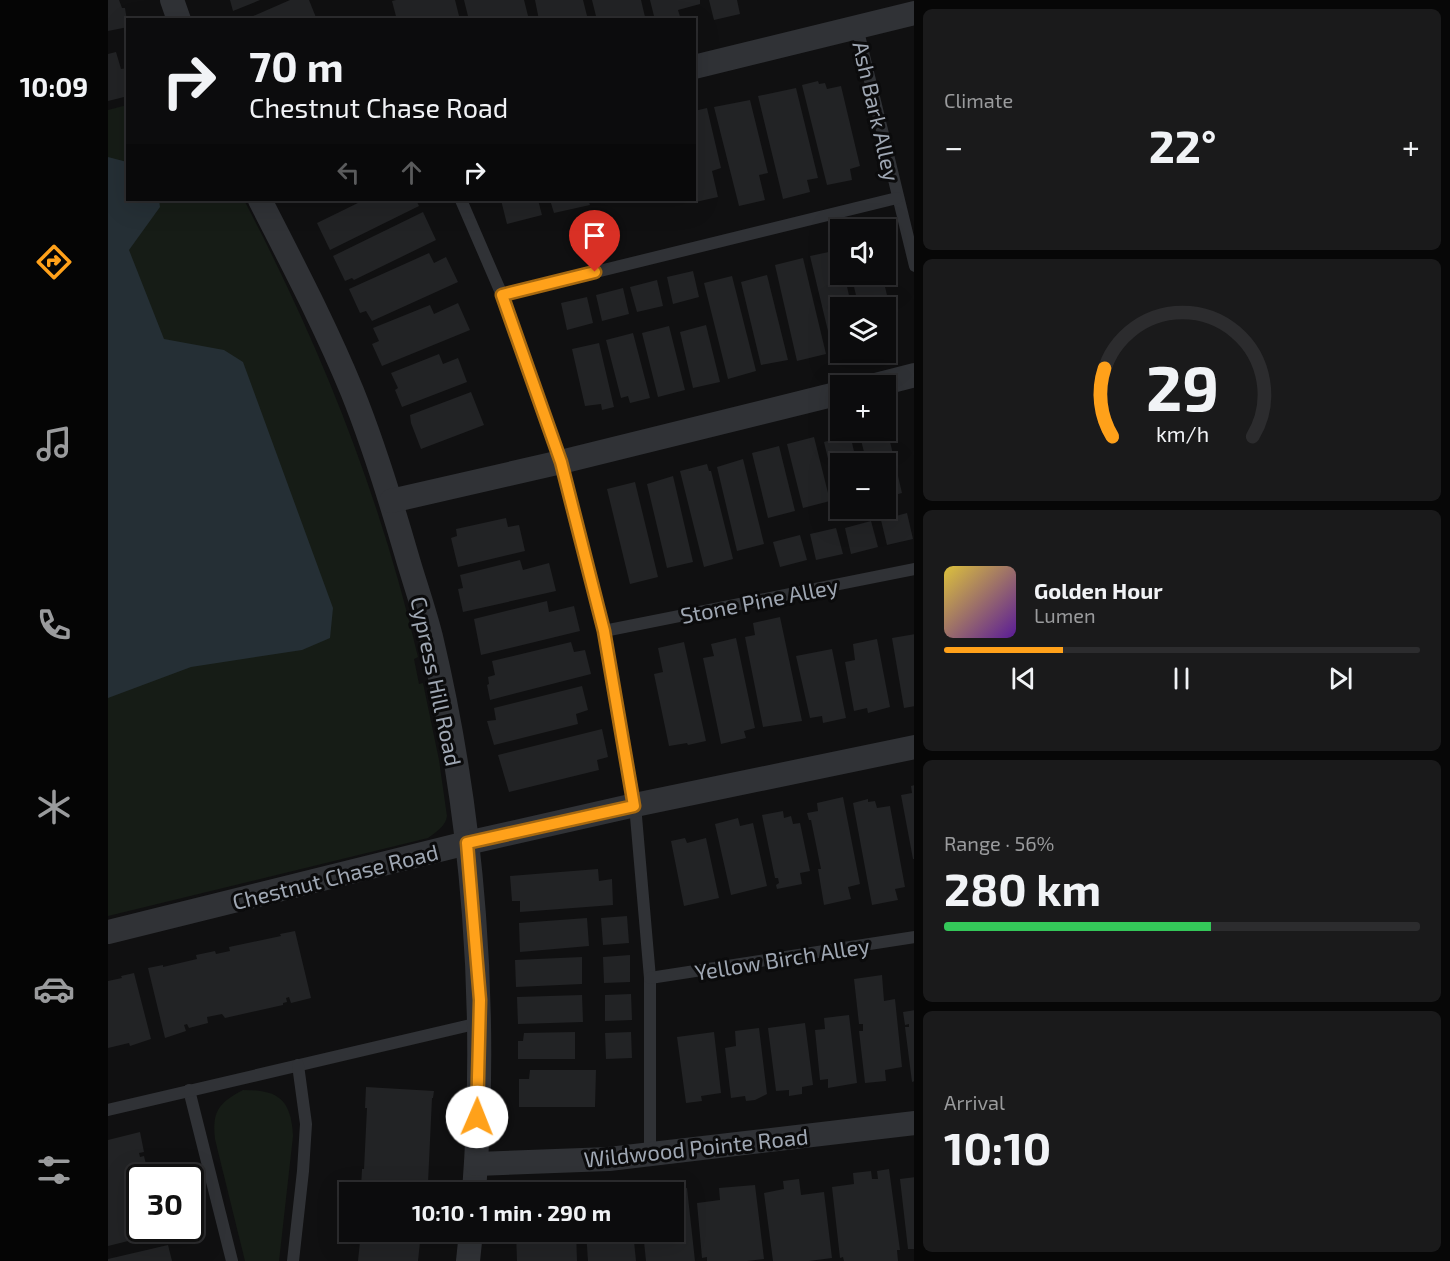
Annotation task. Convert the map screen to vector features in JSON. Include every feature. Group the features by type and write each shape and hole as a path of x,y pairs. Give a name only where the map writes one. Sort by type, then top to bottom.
{"street":[{"path":"172,0 178,18"},
{"path":"696,67 914,13"},
{"name":"Cypress Hill Road","path":"261,201 314,305 352,393 391,501 430,636 451,732 467,843 480,1000 475,1182"},
{"path":"896,380 914,375"},
{"path":"391,501 561,462 830,395"},
{"name":"Chestnut Chase Road","path":"108,932 467,843 914,747"},
{"name":"Wildwood Pointe Road","path":"476,1164 609,1159 914,1123"},
{"path":"468,1261 470,1242"}],"lane":[{"name":"Ash Bark Alley","path":"857,27 914,262"},
{"path":"502,295 897,198"},
{"path":"461,201 502,295 561,462 604,631 634,806 650,978 650,1155"},
{"name":"Stone Pine Alley","path":"604,631 914,569"},
{"name":"Yellow Birch Alley","path":"650,978 914,937"},
{"path":"108,1110 479,1023"},
{"path":"293,1261 306,1124 298,1065"},
{"path":"189,1090 232,1261"}],"shaded area":[{"path":"126,105 126,201 245,201 272,255 323,366 346,423 386,538 418,657 414,659 419,684 423,683 439,760 447,816 443,826 428,838 108,916 108,110"},
{"path":"108,157 126,162 126,201 159,201 160,207 129,250 164,339 224,350 243,362 333,608 330,638 302,650 191,667 108,698"},
{"path":"243,1090 265,1092 280,1099 286,1105 292,1123 293,1136 279,1261 245,1261 215,1139 214,1130 218,1109 228,1099"}],"building":[{"path":"108,0 119,0 122,8 125,8 126,27 108,31"},
{"path":"230,0 260,0 233,11"},
{"path":"290,0 309,0 316,18 249,18"},
{"path":"455,0 460,18 396,18 392,1"},
{"path":"464,0 524,0 528,18 468,18"},
{"path":"535,0 583,0 588,18 539,18"},
{"path":"592,0 641,0 645,17 642,18 596,18"},
{"path":"650,0 700,0 700,4 678,10 680,18 654,18"},
{"path":"709,0 737,0 740,14 714,20"},
{"path":"116,52 121,69 126,68 126,96 108,101 108,54"},
{"path":"818,81 819,84 825,83 827,89 841,86 860,166 850,169 852,180 827,185 802,85"},
{"path":"796,88 818,178 807,180 810,192 783,199 758,96"},
{"path":"750,100 768,173 759,175 765,200 739,206 714,107"},
{"path":"707,108 721,168 712,171 718,197 691,203 690,201 696,201 696,111"},
{"path":"362,201 416,201 419,206 330,250 317,223"},
{"path":"501,201 538,201 542,215 507,224"},
{"path":"550,201 588,201 590,205 554,213"},
{"path":"423,212 436,240 354,280 352,278 345,281 333,256"},
{"path":"830,252 830,285 847,285 849,297 830,297 830,339 810,256"},
{"path":"429,253 434,263 446,257 458,282 372,321 366,311 360,313 349,289"},
{"path":"803,258 826,354 797,361 775,265"},
{"path":"693,271 699,297 673,304 667,277"},
{"path":"767,275 788,360 761,365 741,282"},
{"path":"732,276 756,371 728,379 704,283"},
{"path":"657,280 663,306 637,312 630,287"},
{"path":"854,285 885,285 887,297 856,297"},
{"path":"623,288 629,314 602,321 596,295"},
{"path":"587,297 593,323 567,330 561,303"},
{"path":"458,303 470,330 382,366 372,344 379,341 373,328 430,305 434,314"},
{"path":"706,325 720,382 693,388 680,332"},
{"path":"669,326 685,390 658,397 642,333"},
{"path":"633,333 650,398 630,403 628,396 621,398 606,340"},
{"path":"599,343 614,407 602,410 601,404 585,406 572,349"},
{"path":"439,354 443,364 458,358 467,382 402,407 395,390 398,388 391,373"},
{"path":"471,392 484,425 421,449 410,415"},
{"path":"814,437 830,501 803,508 787,444"},
{"path":"852,441 854,453 830,453 830,467 824,442"},
{"path":"861,441 890,441 893,453 864,453"},
{"path":"779,446 795,511 768,518 752,453"},
{"path":"743,459 764,544 737,551 717,467"},
{"path":"707,464 711,471 733,559 704,567 680,471"},
{"path":"896,467 902,493 896,495"},
{"path":"673,476 693,562 667,568 647,484"},
{"path":"635,482 658,577 630,584 607,489"},
{"path":"907,513 913,539 887,545 881,520 896,519 896,516"},
{"path":"506,518 508,527 519,525 525,551 458,567 451,538 457,536 456,529"},
{"path":"871,521 878,547 851,554 845,528"},
{"path":"836,528 843,554 816,560 810,534"},
{"path":"800,535 807,560 780,567 773,542"},
{"path":"520,560 523,570 549,563 556,591 463,612 458,589 463,588 460,575"},
{"path":"547,601 549,612 574,606 580,631 481,655 474,619"},
{"path":"780,617 802,721 763,727 745,637 755,635 753,623"},
{"path":"914,634 914,706 904,708 892,638"},
{"path":"736,638 755,728 744,731 746,738 721,744 703,658 714,656 711,644"},
{"path":"877,639 890,707 868,713 867,708 854,711 845,662 855,660 853,644"},
{"path":"571,642 574,652 585,650 591,674 490,700 487,685 489,684 488,677 495,675 492,661"},
{"path":"684,642 706,741 669,746 654,674 663,672 658,648"},
{"path":"832,649 846,718 823,723 822,716 810,718 796,656"},
{"path":"582,686 588,710 576,714 578,724 494,745 487,721 496,720 494,708"},
{"path":"602,729 608,757 597,760 599,770 509,792 498,755"},
{"path":"914,785 914,859 901,795 912,793 911,786"},
{"path":"843,797 860,884 848,887 851,899 824,905 818,869 821,869 811,820 807,813 818,811 817,803"},
{"path":"868,799 868,802 875,801 877,808 890,806 905,887 895,889 898,900 872,905 853,803"},
{"path":"783,811 784,818 791,816 793,824 800,823 810,871 800,873 802,884 777,889 778,878 775,878 762,815"},
{"path":"738,818 740,826 753,823 767,886 731,895 715,824"},
{"path":"685,838 687,843 706,838 719,898 684,906 671,841"},
{"path":"598,869 599,881 612,879 613,905 520,912 520,901 512,901 510,876"},
{"path":"627,916 629,943 603,945 601,918"},
{"path":"587,918 589,946 520,952 519,923"},
{"path":"295,931 311,998 291,1003 289,997 283,1005 225,1018 222,1014 207,1017 208,1023 189,1028 187,1024 184,1025 186,1031 165,1038 148,968 197,959 196,955 215,951 216,954 230,951 229,947"},
{"path":"630,955 630,982 604,983 603,957"},
{"path":"582,957 582,984 516,987 515,960"},
{"path":"134,973 151,1039 130,1046 129,1043 108,1048 108,981"},
{"path":"882,975 884,1001 895,999 902,1067 885,1070 886,1081 865,1083 859,1031 863,1031 863,1024 859,1024 854,979"},
{"path":"631,994 632,1020 605,1021 605,995"},
{"path":"582,995 583,1022 518,1024 517,997"},
{"path":"914,1010 914,1081 912,1082 905,1027 909,1027 909,1024 905,1025 903,1012"},
{"path":"849,1015 857,1083 828,1088 828,1079 820,1080 815,1030 825,1029 824,1018"},
{"path":"805,1023 813,1085 802,1087 802,1094 789,1096 789,1090 776,1091 768,1028"},
{"path":"759,1028 767,1094 755,1100 746,1101 745,1096 731,1098 725,1048 736,1046 735,1031"},
{"path":"575,1032 575,1059 518,1059 518,1041 523,1041 524,1033"},
{"path":"631,1032 632,1058 606,1059 605,1033"},
{"path":"714,1032 721,1093 701,1096 702,1101 686,1103 677,1037"},
{"path":"530,1070 596,1070 595,1107 519,1107 519,1079 529,1079"},
{"path":"366,1087 434,1091 428,1182 361,1182 362,1169 364,1169 367,1108 365,1108"},
{"path":"140,1132 144,1152 139,1153 140,1157 144,1156 146,1164 126,1164 126,1242 108,1246 108,1140"},
{"path":"889,1169 900,1250 897,1250 898,1261 844,1261 843,1257 840,1258 832,1187 854,1184 853,1173 871,1171 872,1179 878,1179 877,1171"},
{"path":"914,1177 914,1249 908,1249 900,1179"},
{"path":"799,1179 801,1195 824,1192 832,1258 809,1261 773,1261 764,1193 784,1189 783,1181"},
{"path":"755,1185 764,1259 707,1261 707,1257 702,1258 697,1203 720,1200 719,1188"},
{"path":"684,1188 687,1188 695,1261 646,1261 644,1242 684,1242"},
{"path":"360,1242 420,1242 418,1261 358,1261"},
{"path":"516,1242 576,1242 577,1261 517,1261"},
{"path":"587,1242 634,1242 636,1261 588,1261"},
{"path":"168,1245 172,1261 108,1261 108,1259"}],"route":[{"path":"477,1117 480,1000 467,843 634,806 604,631 561,462 502,295 595,272"}]}
